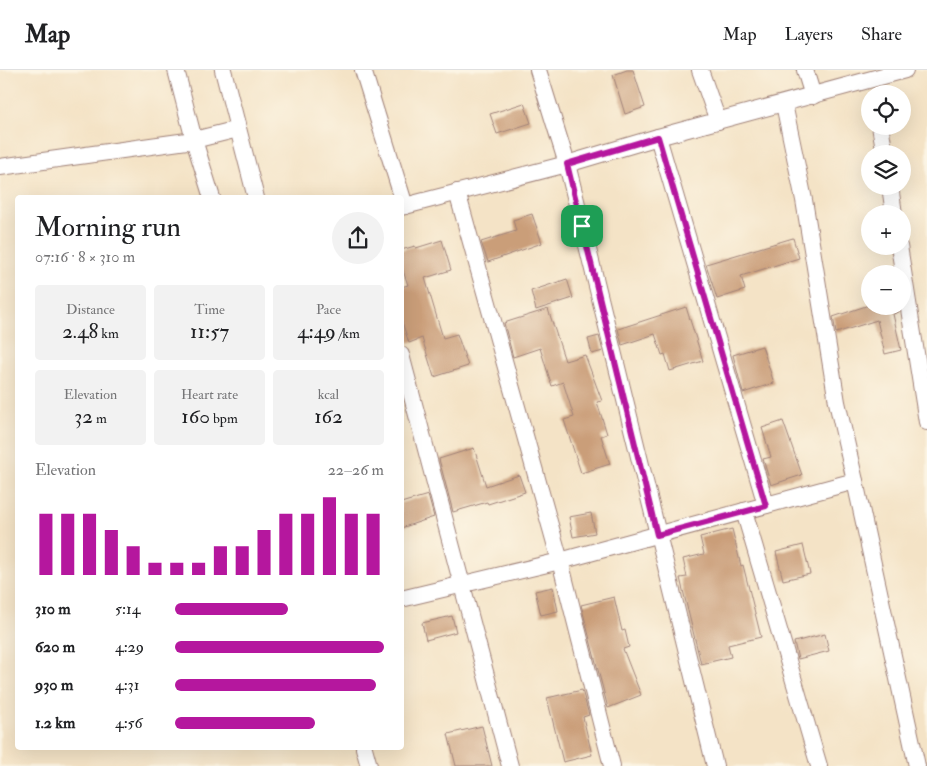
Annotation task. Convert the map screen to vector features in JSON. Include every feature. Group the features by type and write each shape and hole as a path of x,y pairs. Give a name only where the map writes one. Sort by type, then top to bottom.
{"street":[{"path":"176,70 194,140 211,195"},
{"path":"223,70 255,195"},
{"path":"363,70 399,195"},
{"path":"538,70 567,164 715,766"},
{"path":"700,70 718,121"},
{"path":"804,70 813,96"},
{"path":"876,85 906,70"},
{"path":"404,207 813,96 861,88"},
{"path":"784,104 804,200 837,402 917,766"},
{"path":"0,166 194,140 238,129"},
{"path":"658,137 766,506"},
{"path":"457,192 560,561 612,766"},
{"path":"900,255 927,422"},
{"path":"404,366 510,766"},
{"path":"404,599 560,561 854,481"},
{"path":"744,511 820,766"},
{"path":"365,750 369,766"}],"building":[{"path":"633,70 645,107 625,114 613,75"},
{"path":"524,103 531,123 497,134 490,114"},
{"path":"532,214 542,243 488,262 481,242 516,231 513,220"},
{"path":"793,238 799,258 741,276 745,290 717,299 706,264"},
{"path":"442,240 451,270 425,278 443,338 457,334 468,366 434,377 422,338 409,343 404,328 404,286 408,285 404,274 404,249 415,246 416,248"},
{"path":"567,279 573,298 536,310 531,291"},
{"path":"686,307 703,361 670,371 665,354 662,355 655,334 622,345 618,329"},
{"path":"861,308 861,315 893,315 901,350 885,354 877,320 836,333 833,317"},
{"path":"548,309 565,361 585,355 602,401 597,402 607,434 601,436 610,464 581,473 564,420 574,417 563,382 552,386 540,348 513,357 504,323"},
{"path":"599,336 603,351 592,354 588,339"},
{"path":"762,346 774,383 743,393 733,355"},
{"path":"783,421 802,475 771,485 763,459 771,457 762,428"},
{"path":"474,448 486,486 519,475 525,492 488,504 487,502 453,512 439,459"},
{"path":"428,495 434,517 404,527 404,502"},
{"path":"591,513 595,533 573,537 569,517"},
{"path":"732,529 761,637 728,645 731,657 701,664 680,578 687,577 683,559 704,554 700,537"},
{"path":"803,545 810,574 783,580 776,552"},
{"path":"553,587 558,611 541,615 535,591"},
{"path":"614,597 622,631 625,630 629,647 623,649 641,695 608,708 581,605"},
{"path":"452,616 456,632 426,640 422,623"},
{"path":"825,634 829,651 798,659 794,642"},
{"path":"582,690 589,715 583,717 592,755 563,762 547,698"},
{"path":"482,726 492,766 456,766 448,734"}],"route":[{"path":"658,137 766,506 657,535 582,226 567,164 658,137"}]}
